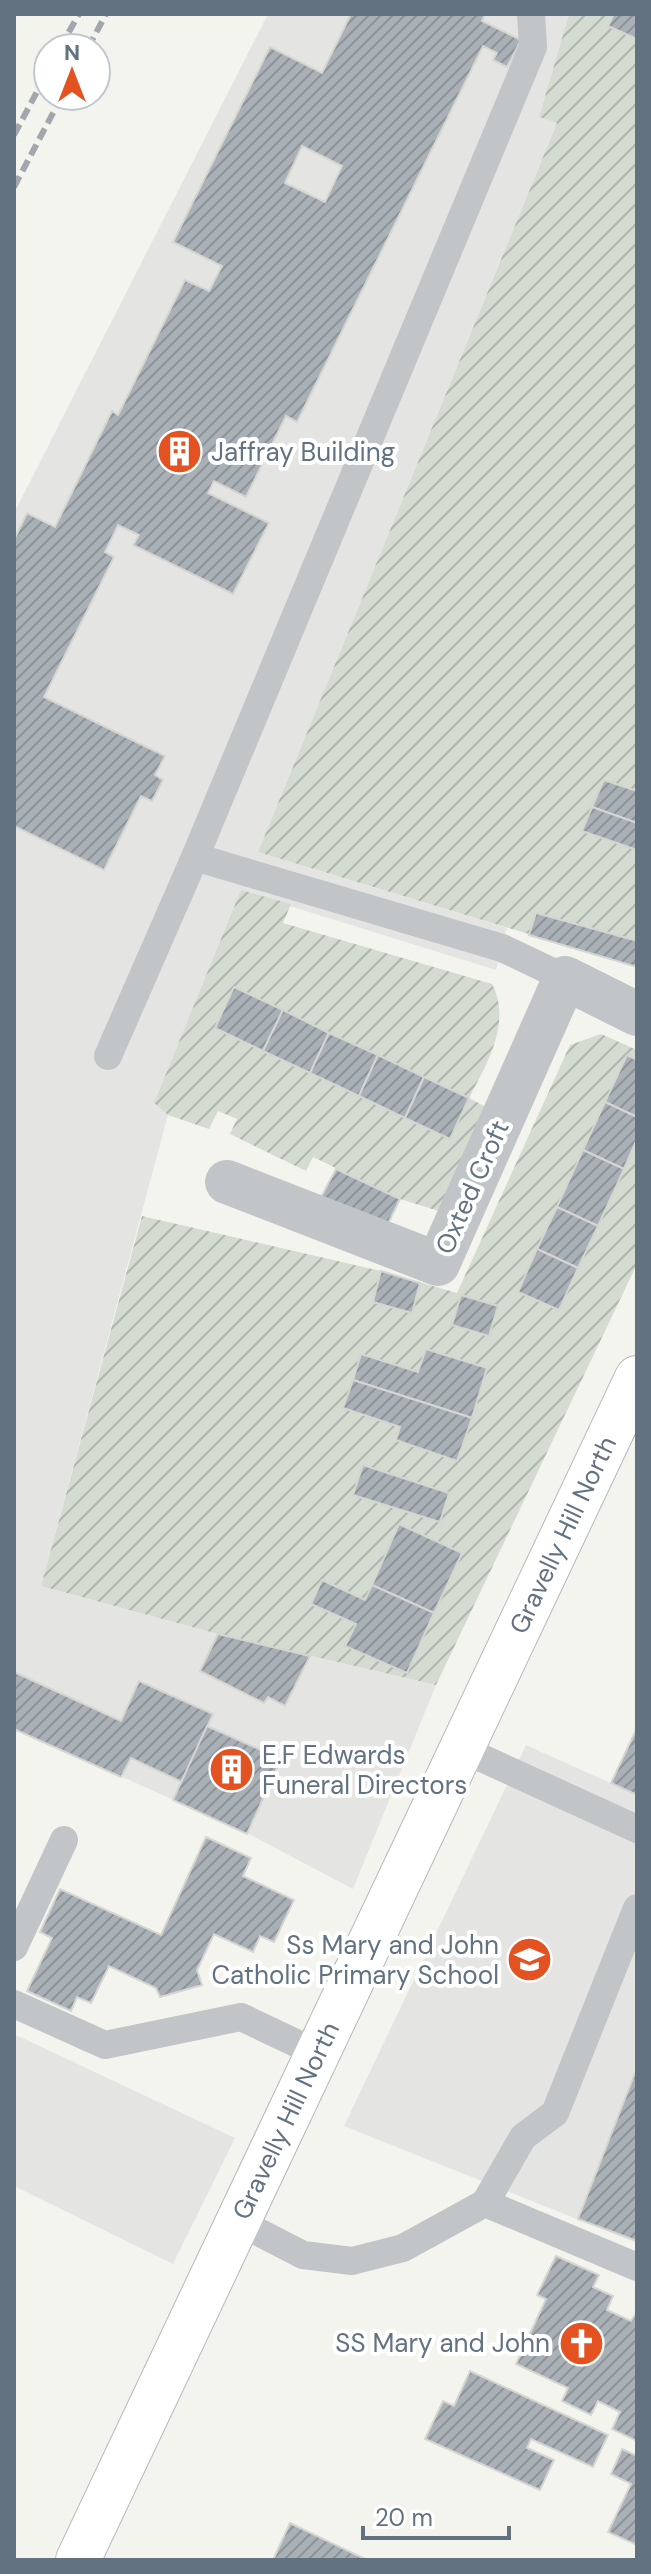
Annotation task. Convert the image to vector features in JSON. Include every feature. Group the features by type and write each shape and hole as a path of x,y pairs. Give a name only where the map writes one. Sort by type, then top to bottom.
{"main road":[{"name":"Gravelly Hill North","path":"78,2560 637,1378"}],"street":[{"path":"565,978 637,1014"},
{"name":"Oxted Croft","path":"227,1182 438,1264 565,978"}],"lane":[{"path":"108,1056 195,857 533,47 531,14"},
{"path":"195,857 502,948 565,978"},
{"path":"462,1749 637,1829"},
{"path":"14,1947 64,1840"},
{"path":"239,2222 303,2255 352,2261 403,2248 485,2203 523,2137 555,2113 637,1908"},
{"path":"14,2004 105,2045 241,2017 319,2054"},
{"path":"485,2203 637,2267"}],"shaded area":[{"path":"268,14 569,14 539,117 557,123 258,852 507,928 496,970 241,891 154,1103 168,1115 41,1586 218,1634 436,1685 353,1889 247,1833 18,1730 14,1737 14,513"},
{"path":"569,14 637,14 637,967 258,852 557,123 539,117"},
{"path":"241,890 291,904 283,923 492,984 497,998 498,1028 489,1057 469,1098 486,1107 439,1211 400,1199 313,1157 306,1171 230,1134 237,1119 218,1111 209,1129 168,1115 154,1103"},
{"path":"601,1034 637,1050 637,1264 436,1685 218,1634 41,1586 142,1216 381,1271 457,1293 570,1045"},
{"name":"Ss Mary and John Catholic Primary School","path":"526,1745 637,1795 637,2243 344,2126"},
{"path":"14,2034 235,2138 173,2264 14,2186"}],"building":[{"name":"Jaffray Building","path":"351,14 485,14 482,21 521,40 507,67 493,60 497,53 483,46 297,422 286,416 246,497 214,481 208,493 269,523 233,594 133,545 139,535 118,525 105,552 114,557 44,697 165,756 155,775 163,780 152,801 141,796 104,870 14,826 14,540 27,513 55,527 112,411 118,415 185,280 209,291 222,266 173,242 270,47 322,73","holes":["302,146 342,166 325,202 285,183"]},
{"path":"614,14 637,14 637,39 608,26"},
{"path":"604,780 637,791 637,823 592,807"},
{"path":"592,807 637,823 637,850 582,831"},
{"path":"536,913 634,940 637,933 637,967 529,935"},
{"path":"234,987 283,1010 263,1051 215,1028"},
{"path":"283,1010 329,1033 310,1073 263,1051"},
{"path":"329,1033 378,1055 359,1096 310,1073"},
{"path":"378,1055 424,1077 405,1118 359,1096"},
{"path":"627,1055 637,1060 637,1117 605,1102"},
{"path":"424,1077 469,1098 450,1139 405,1118"},
{"path":"605,1102 637,1117 637,1139 624,1169 583,1150"},
{"path":"583,1150 624,1169 598,1226 557,1207"},
{"path":"336,1169 400,1199 384,1232 319,1201"},
{"path":"557,1207 598,1226 578,1268 537,1249"},
{"path":"537,1249 578,1268 559,1310 518,1292"},
{"path":"381,1271 420,1283 412,1313 373,1302"},
{"path":"461,1295 498,1306 489,1336 452,1325"},
{"path":"426,1349 487,1368 472,1418 353,1380 361,1354 418,1372"},
{"path":"353,1380 472,1418 457,1461 396,1440 400,1427 343,1408"},
{"path":"363,1465 449,1493 440,1522 353,1495"},
{"path":"399,1524 462,1553 434,1613 372,1585"},
{"path":"322,1580 365,1600 372,1585 434,1613 407,1673 345,1646 356,1624 311,1604"},
{"path":"218,1634 310,1656 285,1706 268,1697 264,1703 200,1671"},
{"path":"14,1672 121,1721 139,1681 213,1714 182,1782 131,1758 121,1777 14,1729"},
{"name":"E.F Edwards Funeral Directors","path":"207,1726 281,1759 247,1834 173,1800"},
{"path":"637,1728 637,1795 611,1783"},
{"path":"206,1837 251,1858 243,1876 294,1900 274,1942 260,1936 253,1952 214,1934 197,1970 202,1985 160,1997 156,1988 109,1966 91,2003 77,1997 71,2011 27,1991 52,1938 40,1932 60,1889 161,1935"},
{"path":"637,2068 637,2241 578,2219"},
{"name":"SS Mary and John","path":"556,2256 599,2275 593,2287 613,2296 607,2310 631,2321 637,2312 637,2441 612,2429 620,2412 598,2401 591,2415 562,2401 568,2388 516,2364 546,2299 537,2295"},
{"path":"470,2371 608,2435 593,2467 531,2439 527,2448 554,2460 540,2490 425,2439 443,2401 454,2406"},
{"path":"622,2449 637,2456 637,2545 608,2532 631,2484 611,2474"},
{"path":"290,2523 367,2560 273,2560"}],"railway":[{"path":"69,32 79,14"},
{"path":"96,32 106,14"},
{"path":"14,135 32,101"},
{"path":"14,187 54,112"}],"place":[{"name":"Jaffray Building","path":"180,452"},
{"name":"E.F Edwards Funeral Directors","path":"231,1770"},
{"name":"Ss Mary and John Catholic Primary School","path":"530,1960"},
{"name":"SS Mary and John","path":"581,2343"}]}
